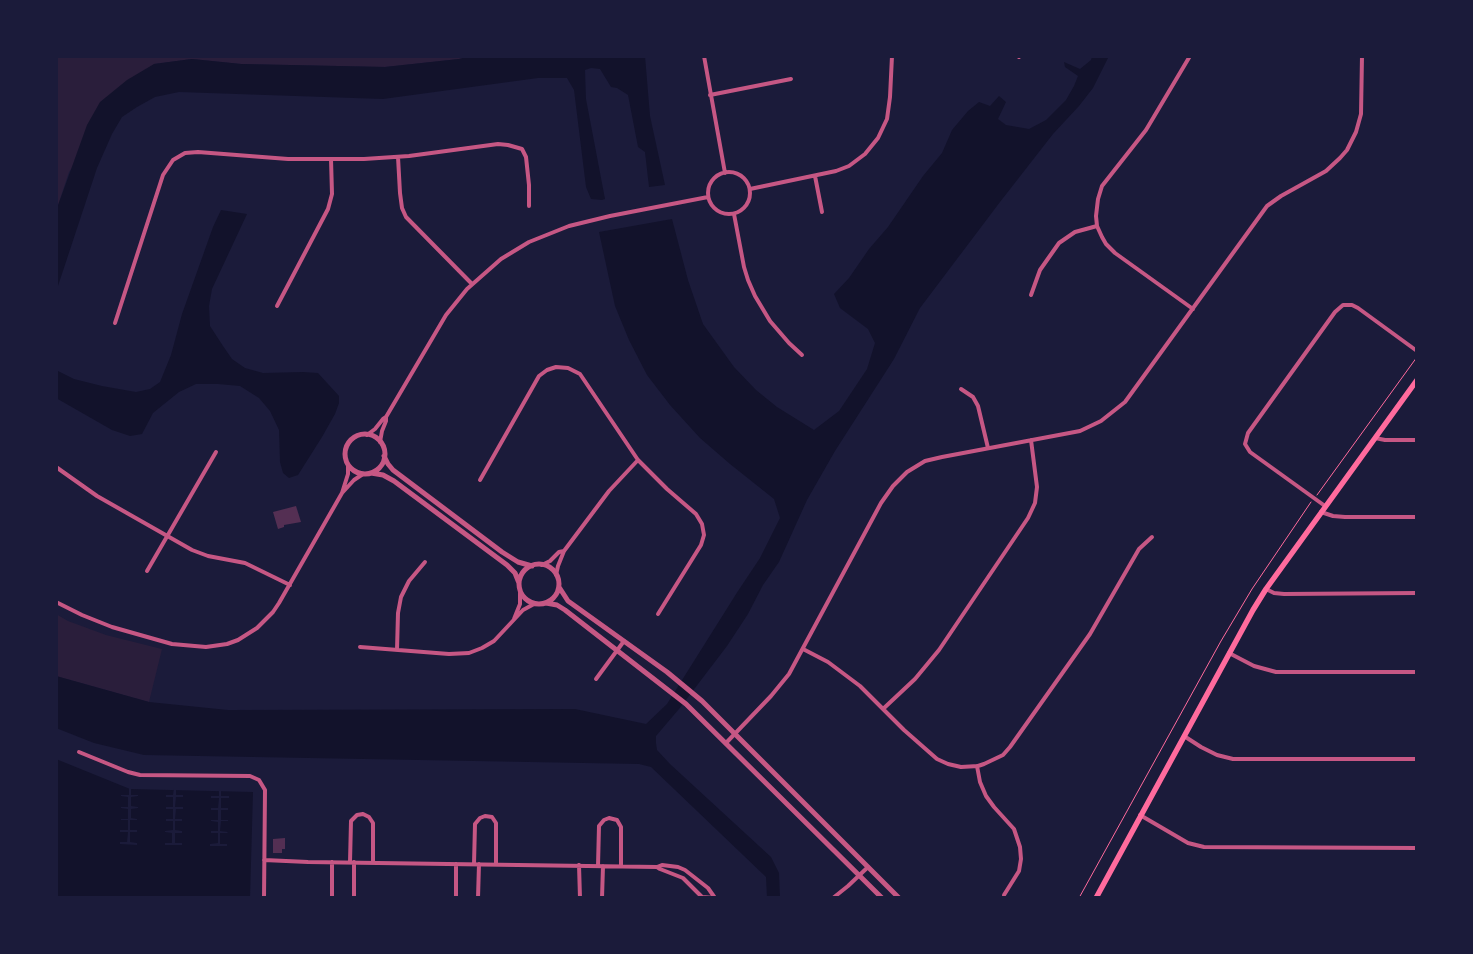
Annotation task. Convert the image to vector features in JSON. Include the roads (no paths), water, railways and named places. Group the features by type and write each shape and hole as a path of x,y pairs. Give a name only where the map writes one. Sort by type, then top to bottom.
{"main road":[{"path":"1096,898 1228,653 1266,589 1417,380"}],"street":[{"path":"704,56 725,173"},
{"path":"750,189 836,172 849,166 865,154 886,124 892,56"},
{"path":"1190,56 1146,130 1101,189 1096,212 1097,226 1104,240 1115,253 1193,309"},
{"path":"726,743 777,690 792,669 885,496 913,467 942,456 1080,431 1101,421 1118,408 1135,390 1267,206 1326,171 1347,150 1356,132 1361,114 1362,56"},
{"path":"710,95 791,79"},
{"path":"115,323 163,175 177,157 189,152 263,158 331,159 398,157 508,144 522,149 526,157 529,206"},
{"path":"398,157 400,193 402,208 406,217 472,284"},
{"path":"277,306 328,209 332,194 331,159"},
{"path":"732,172 738,174 744,178 750,189 748,202 740,212 734,214 720,212 711,203 708,196 709,186 712,181 720,174 725,173 732,172"},
{"path":"815,176 822,212"},
{"path":"366,435 375,429 386,417 441,322 456,301 472,284 508,254 529,242 578,223 708,196"},
{"path":"734,214 744,267 755,296 770,322 802,355"},
{"path":"1032,295 1040,270 1059,243 1075,232 1097,226"},
{"path":"1325,506 1253,455 1245,444 1248,433 1340,306 1346,304 1355,306 1417,351"},
{"path":"480,480 536,381 543,372 556,367 577,371 583,377 638,460 700,519 704,538 702,545 658,614"},
{"path":"961,389 973,397 978,406 988,448"},
{"path":"380,442 386,417"},
{"path":"342,494 348,474 345,453 349,442 360,435 372,436 380,442 384,456 393,470 518,562 532,566 542,565 550,561 559,552 564,551"},
{"path":"1375,438 1383,440 1417,440"},
{"path":"883,709 915,679 939,650 1028,518 1035,503 1037,487 1031,440"},
{"path":"147,571 216,452"},
{"path":"371,473 380,466 384,456"},
{"path":"556,575 564,551 614,484 638,460"},
{"path":"348,466 357,473 383,475 394,481 515,573 519,583 521,602 514,619"},
{"path":"56,467 97,496 167,537 208,556 245,564 290,585"},
{"path":"56,602 82,615 122,630 172,644 206,647 233,642 252,632 273,612 342,494 362,474"},
{"path":"1321,512 1345,517 1417,517"},
{"path":"803,649 828,662 848,676 937,759 955,766 977,766 998,758 1010,747 1090,634 1139,549 1152,537"},
{"path":"397,650 398,614 401,597 409,581 424,562"},
{"path":"542,565 553,570 559,587 568,601 680,682 702,701 899,898"},
{"path":"519,583 522,573 532,566"},
{"path":"546,603 554,597 559,587"},
{"path":"1266,589 1284,594 1417,593"},
{"path":"520,593 534,604"},
{"path":"360,647 455,654 469,653 494,641 526,608 534,604 546,603 557,606 565,610 692,710 882,898"},
{"path":"596,679 624,641"},
{"path":"1228,653 1254,666 1276,672 1417,672"},
{"path":"1184,736 1217,755 1234,759 1417,759"},
{"path":"79,752 140,775 250,776 256,778 262,783 265,790 264,898"},
{"path":"977,766 980,782 986,796 1014,829 1020,847 1019,872 1004,895"},
{"path":"354,898 351,821 357,815 362,814 369,817 373,823 373,862"},
{"path":"1140,815 1188,843 1204,847 1417,848"},
{"path":"478,898 475,824 480,818 485,816 492,817 496,823 496,864"},
{"path":"602,898 599,826 604,820 609,818 617,820 621,826 621,866"},
{"path":"264,860 657,867 662,865 685,870 708,888 715,898"},
{"path":"332,862 332,898"},
{"path":"456,864 456,898"},
{"path":"580,866 580,898"},
{"path":"657,867 660,870 683,878 702,897 715,898"},
{"path":"833,898 868,867"}]}
